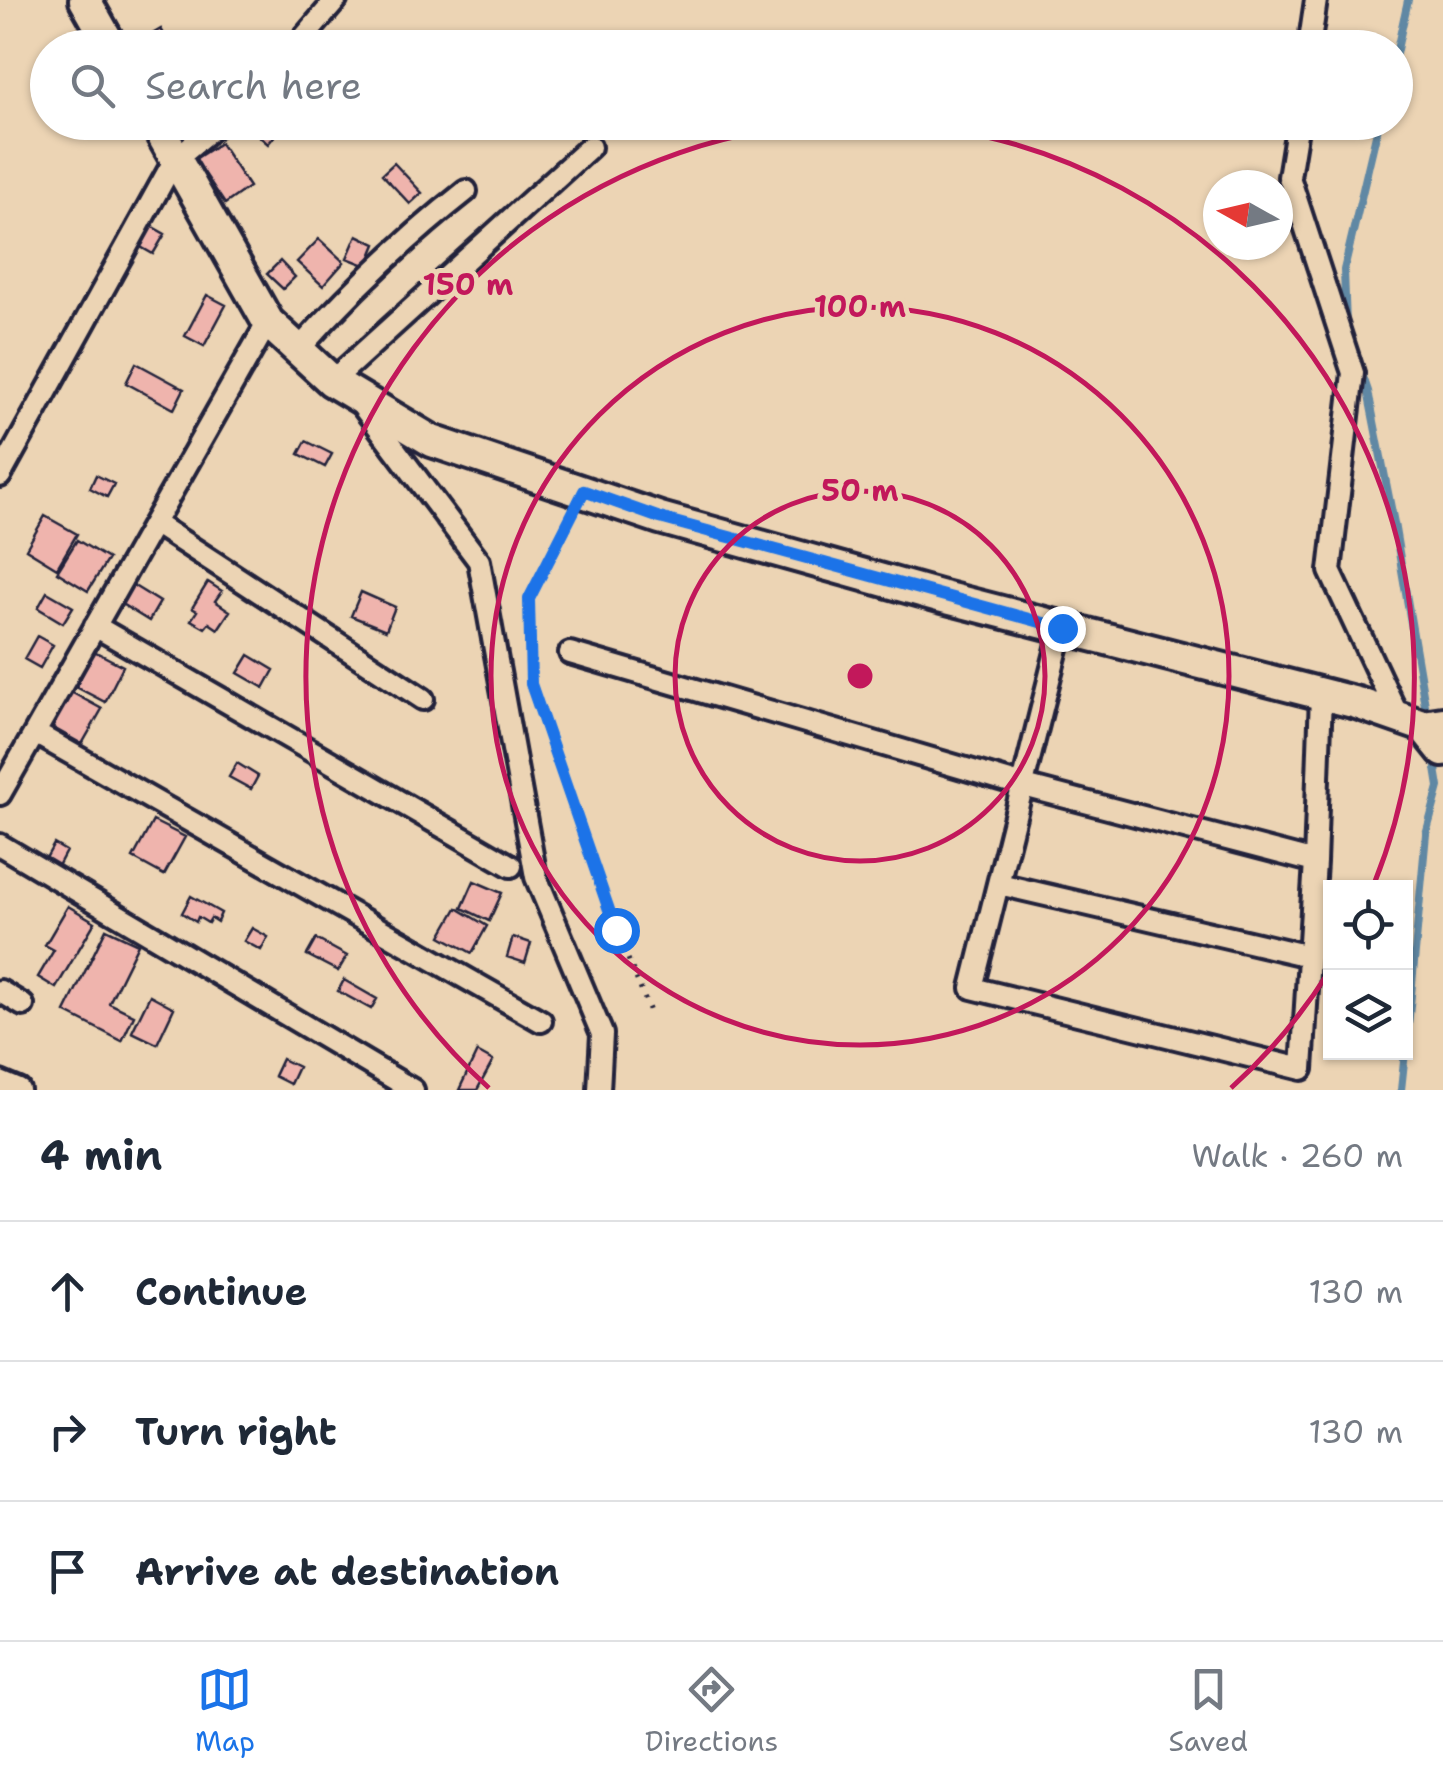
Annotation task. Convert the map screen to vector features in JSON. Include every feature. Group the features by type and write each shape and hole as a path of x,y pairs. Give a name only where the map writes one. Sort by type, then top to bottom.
{"street":[{"path":"86,0 102,30"},
{"path":"310,30 336,0"},
{"path":"1311,30 1316,0"},
{"path":"165,140 268,322 343,387 432,441 660,518 1422,722"},
{"path":"0,476 175,158 198,140"},
{"path":"1295,140 1290,177 1353,373 1330,571 1443,751"},
{"path":"343,387 590,147"},
{"path":"297,351 346,297 466,191"},
{"path":"0,794 268,322"},
{"path":"343,387 479,561 536,878 602,1034 600,1090"},
{"path":"154,522 423,698"},
{"path":"95,626 511,866"},
{"path":"1062,628 972,988 1302,1069 1321,694"},
{"path":"570,652 1024,786 1315,862"},
{"path":"35,733 541,1020"},
{"path":"0,845 414,1090"},
{"path":"999,884 1309,956"},
{"path":"0,991 23,1005"},
{"path":"0,1082 18,1090"}],"path":[{"path":"584,491 529,599 531,684 616,930 651,1014"}],"building":[{"path":"220,143 249,187 225,204 195,159"},
{"path":"394,163 422,193 410,204 382,174"},
{"path":"144,222 165,234 153,254 132,242"},
{"path":"357,235 376,244 367,266 347,258"},
{"path":"319,239 344,262 323,286 297,262"},
{"path":"280,261 295,277 283,289 267,274"},
{"path":"207,295 226,305 204,346 185,336"},
{"path":"136,363 184,389 174,409 126,383"},
{"path":"306,441 332,454 325,467 299,454"},
{"path":"96,475 114,484 107,497 90,488"},
{"path":"45,516 77,534 57,568 26,549"},
{"path":"77,540 108,559 88,591 57,572"},
{"path":"208,582 222,591 215,601 230,611 218,629 209,623 205,628 191,620 197,611 192,608"},
{"path":"131,584 160,602 149,621 120,603"},
{"path":"47,592 73,607 63,623 38,608"},
{"path":"361,592 395,607 386,630 351,616"},
{"path":"37,636 53,645 40,668 24,659"},
{"path":"94,651 123,666 105,702 76,687"},
{"path":"249,655 274,670 264,688 238,673"},
{"path":"69,691 102,709 82,744 50,726"},
{"path":"237,763 258,776 251,789 229,777"},
{"path":"153,821 185,837 164,875 133,858"},
{"path":"54,844 66,851 58,866 45,860"},
{"path":"474,881 502,893 489,921 462,908"},
{"path":"191,896 221,913 217,922 211,918 208,923 198,917 196,922 182,913"},
{"path":"68,906 95,922 56,988 38,977 54,950 45,945"},
{"path":"457,908 487,926 472,953 441,936"},
{"path":"252,928 268,937 261,950 244,941"},
{"path":"106,929 138,944 109,1003 134,1015 122,1041 65,1012"},
{"path":"513,937 531,943 525,963 507,957"},
{"path":"316,939 347,956 338,971 307,955"},
{"path":"344,980 377,999 371,1009 338,991"},
{"path":"150,995 174,1008 157,1044 132,1032"},
{"path":"477,1052 493,1061 477,1090 459,1090"},
{"path":"282,1059 298,1067 290,1084 274,1076"}],"waterway":[{"path":"1401,30 1408,0"},
{"path":"1346,326 1344,270 1375,140"},
{"path":"1360,368 1394,523 1427,717"},
{"path":"1413,973 1426,834 1439,787 1434,756"},
{"path":"1401,1090 1404,1060"}],"route":[{"path":"616,930 531,684 529,599 584,491 660,518 1062,628"}]}
